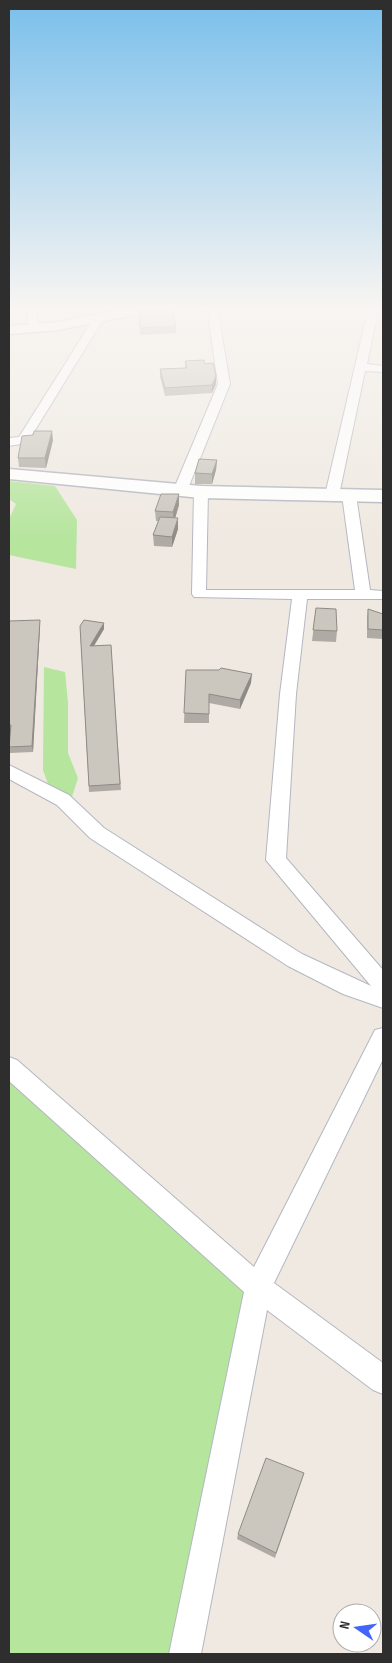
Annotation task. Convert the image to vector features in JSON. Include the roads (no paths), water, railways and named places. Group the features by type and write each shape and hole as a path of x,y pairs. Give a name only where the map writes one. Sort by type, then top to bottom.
{"street":[{"path":"9,442 23,440 58,384"},
{"path":"180,491 224,384"},
{"path":"358,384 341,495 363,595"},
{"path":"9,474 180,491 383,496"},
{"path":"201,492 199,594 383,595"},
{"path":"300,595 288,694 276,860 383,985"},
{"path":"9,771 63,800 97,833 294,960 351,988 383,999"},
{"path":"186,1654 258,1287 383,1037"},
{"path":"9,1067 258,1287 383,1380"}]}
